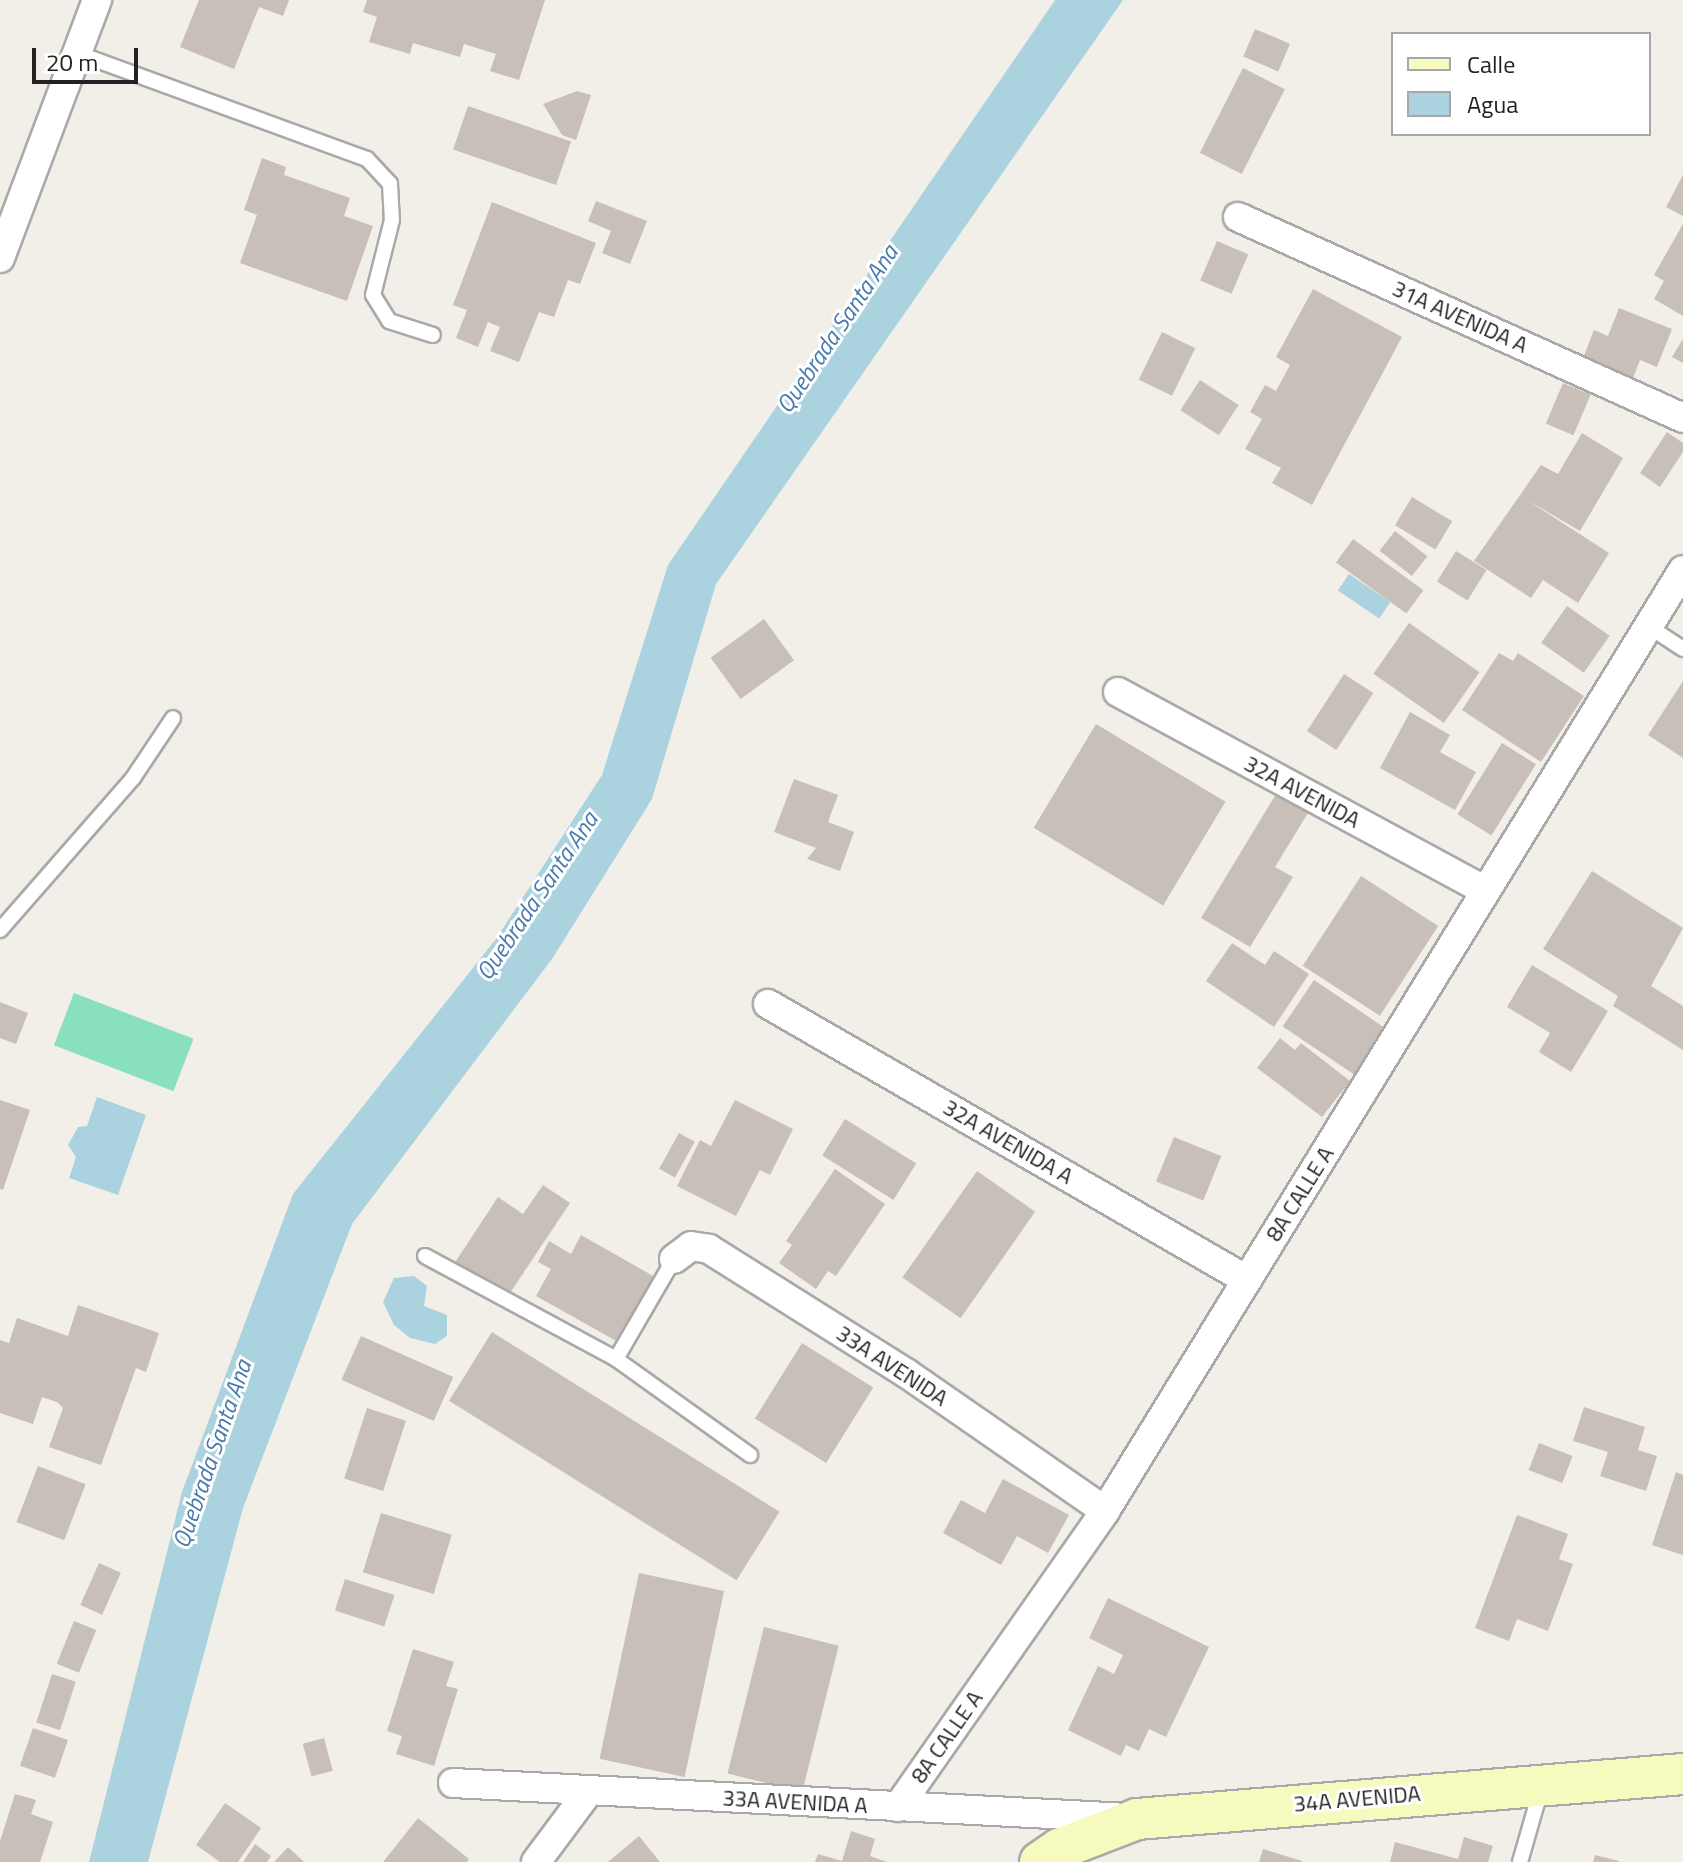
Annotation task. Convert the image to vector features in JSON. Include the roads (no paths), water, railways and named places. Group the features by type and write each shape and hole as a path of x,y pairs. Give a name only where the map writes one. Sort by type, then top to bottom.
{"street":[{"path":"0,258 97,0"},
{"name":"31A AVENIDA A","path":"1238,217 1683,418"},
{"name":"8A CALLE A","path":"898,1807 1105,1511 1683,570"},
{"name":"32A AVENIDA","path":"1118,692 1486,891"},
{"name":"32A AVENIDA A","path":"768,1004 1247,1280"},
{"name":"33A AVENIDA","path":"674,1259 691,1246 709,1249 906,1373 1105,1511"},
{"name":"34A AVENIDA","path":"1040,1862 1059,1849 1137,1819 1544,1782 1683,1774"},
{"name":"33A AVENIDA A","path":"453,1783 1137,1819"},
{"path":"536,1862 589,1791"}],"lane":[{"path":"77,53 367,159 390,184 392,220 373,295 389,321 433,335"},
{"path":"1648,626 1683,649"},
{"path":"0,930 133,778 173,718"},
{"path":"425,1256 616,1359 750,1455"},
{"path":"616,1359 674,1259"},
{"path":"1520,1862 1544,1782"}],"water":[{"name":"Quebrada Santa Ana","path":"1055,0 1123,0 716,584 652,799 552,959 352,1224 243,1508 148,1862 89,1862 182,1492 293,1194 496,939 602,775 668,565"},
{"path":"1349,574 1390,602 1379,619 1338,591"},
{"path":"97,1097 146,1115 118,1195 69,1178 76,1157 68,1145 78,1127 87,1126"},
{"path":"414,1276 427,1286 424,1306 447,1315 447,1336 435,1344 410,1338 394,1325 383,1302 394,1278"}]}
